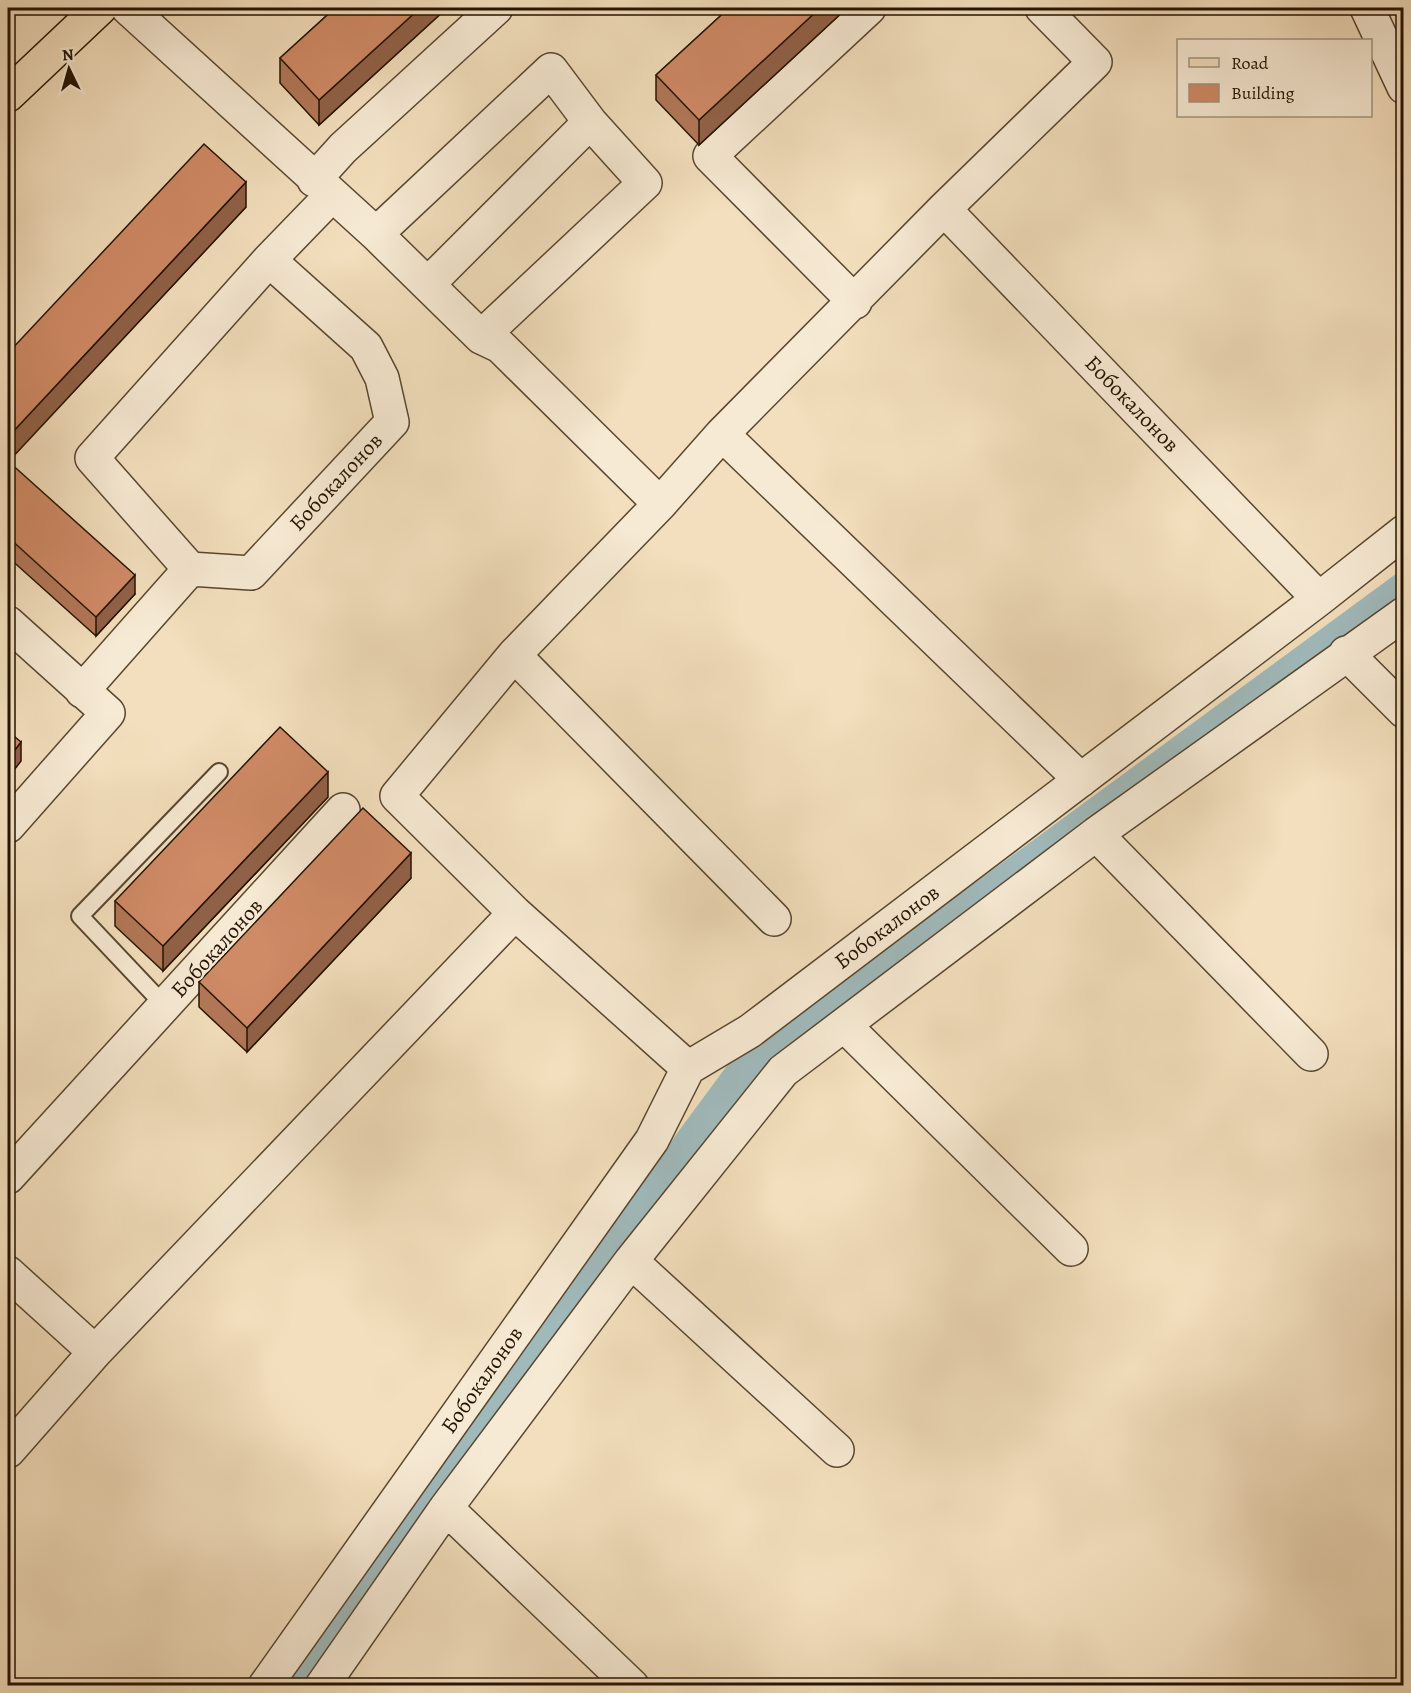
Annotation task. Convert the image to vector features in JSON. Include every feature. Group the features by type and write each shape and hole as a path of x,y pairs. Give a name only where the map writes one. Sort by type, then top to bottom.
{"main road":[{"path":"8,95 100,8"}],"street":[{"path":"128,8 376,234 481,337 500,346 660,504"},
{"path":"82,691 190,569 92,458 269,260 323,188 343,148 496,8"},
{"path":"855,302 710,156 869,8"},
{"path":"688,1068 515,913 397,796 514,655 660,504 722,434 855,302 944,209 1095,62 1042,8"},
{"path":"1367,8 1404,87"},
{"path":"376,234 551,70 590,122 645,183 481,337"},
{"path":"428,284 590,122"},
{"name":"Бобокалонов","path":"944,209 1319,599"},
{"name":"Бобокалонов","path":"190,569 251,573 392,422 382,378 366,347 269,260"},
{"path":"722,434 1082,780"},
{"name":"Бобокалонов","path":"265,1686 652,1140 688,1068 750,1030 1082,780 1404,532"},
{"path":"322,1686 446,1508 631,1261 783,1071 1096,834 1346,653 1404,614"},
{"path":"8,623 108,713 8,826"},
{"path":"1346,653 1404,711"},
{"path":"514,655 774,919"},
{"name":"Бобокалонов","path":"8,1177 343,810"},
{"path":"1096,834 1311,1054"},
{"path":"8,1451 95,1352 515,913"},
{"path":"844,1025 1071,1249"},
{"path":"631,1261 837,1450"},
{"path":"8,1273 95,1352"},
{"path":"446,1508 632,1686"}],"lane":[{"name":"Бобокалонов","path":"165,1006 80,916 219,772"}],"building":[{"path":"335,8 420,8 319,100 280,58"},
{"path":"729,8 820,8 699,120 656,75"},
{"path":"204,144 246,182 8,437 8,353"},
{"path":"8,461 135,575 96,617 8,537"},
{"path":"280,727 328,772 163,946 115,901"},
{"path":"8,731 21,742 8,759"},
{"path":"363,808 411,853 247,1028 199,982"}],"waterway":[{"path":"288,1686 740,1075 1404,588"}]}
